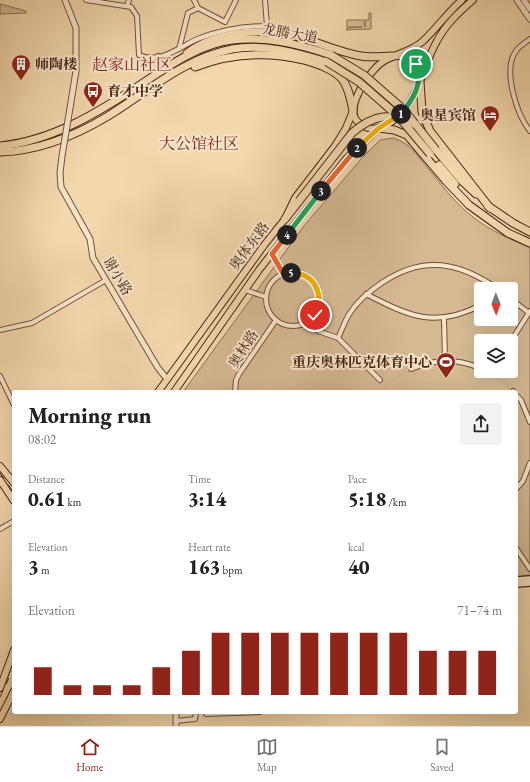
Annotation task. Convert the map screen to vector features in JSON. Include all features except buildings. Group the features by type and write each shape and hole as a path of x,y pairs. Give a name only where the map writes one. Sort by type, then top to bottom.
{"highway":[{"path":"167,67 194,48 212,40 254,33 295,35 343,52 363,57 394,56"},
{"name":"龙腾大道","path":"0,146 25,142 57,132 78,123 114,102 167,67 205,48 231,40 267,40 304,46 331,54 364,75 404,110 416,125 456,185 485,214 530,239"},
{"name":"龙腾大道","path":"0,152 21,151 59,140 85,130 161,81 208,56 233,49 266,48 302,54 327,62 359,82 398,116 490,208 530,232"},
{"path":"161,81 207,62 226,57 243,54 278,54 312,62 338,76 346,87 353,111"},
{"path":"420,81 422,112 430,130 490,208"},
{"path":"285,219 352,132 361,125 370,120 391,116 407,120 416,125"},
{"path":"379,128 401,132 407,135 446,181 469,205 508,233 530,243"},
{"path":"0,156 21,151"}],"main road":[{"path":"462,0 421,43 383,61 366,79 357,96 353,111 355,119 364,127 379,128 400,114 412,99 433,48 442,32 473,0"},
{"path":"394,56 403,56 416,64 420,81"},
{"name":"奥体东路","path":"159,390 265,244 285,219 295,198 335,146 346,128 353,111"},
{"name":"奥体东路","path":"175,390 272,254 346,159 379,128"},
{"path":"0,466 12,481"},
{"path":"0,480 12,498"},
{"path":"518,580 530,579"},
{"path":"518,584 530,583"},
{"path":"0,688 12,655"},
{"path":"0,719 12,695"}],"street":[{"name":"谢小路","path":"65,0 76,28 76,71 62,156 60,173 61,187 90,239 93,258 158,368 167,379"},
{"path":"86,0 130,7 137,16 139,55 158,56 171,54 199,38 244,26 267,26 265,0"},
{"path":"127,6 129,0"},
{"path":"194,0 198,8 226,22 236,0"},
{"path":"517,0 530,19"},
{"path":"524,0 530,9"},
{"path":"179,50 188,13 198,8"},
{"path":"530,39 515,52 511,69 513,95 523,120 530,131"},
{"path":"158,56 167,67"},
{"path":"272,254 284,275"},
{"path":"338,338 350,313 366,294 400,271 425,265 456,267 480,276 488,282"},
{"path":"298,273 313,281 318,289 320,298 319,307 315,315 309,321 301,325 292,326 283,324 276,320 270,313 266,297 273,282 284,275 298,273"},
{"path":"0,330 32,323 106,280"},
{"path":"245,290 266,297"},
{"path":"366,294 396,310 418,316 444,318 463,314 474,308"},
{"path":"516,334 530,312 518,304"},
{"path":"444,318 445,360"},
{"name":"奥林路","path":"235,390 236,380 276,320"},
{"path":"309,321 318,331 338,338 380,380"},
{"path":"411,369 422,364 445,360 474,366"},
{"path":"0,376 12,401"},
{"path":"518,397 521,400 530,422"},
{"path":"518,487 523,481 530,464"},
{"path":"0,529 12,522"},
{"path":"518,551 530,569"},
{"path":"176,724 195,718 196,714"}],"shaded area":[{"path":"0,4 26,11 26,13 0,14"},
{"path":"369,13 371,13 371,29 346,30 347,28 362,27 347,27 347,20 364,20 365,27 365,20 369,20"},
{"path":"393,138 400,140 415,152 451,196 467,212 493,231 530,248 530,575 518,577 518,390 184,390 304,226 361,159 380,140"}],"tunnel":[{"path":"381,390 403,372 411,369"},
{"path":"497,378 512,390"}],"railway":[{"path":"0,473 12,490"},
{"path":"0,697 12,671"}],"place":[{"name":"师陶楼","path":"21,81"},
{"name":"育才中学","path":"93,108"},
{"name":"奥星宾馆","path":"490,132"},
{"name":"重庆奥林匹克体育中心","path":"446,379"}],"district":[{"name":"赵家山社区","path":"132,64"},
{"name":"大公馆社区","path":"199,143"}],"route":[{"path":"315,315 319,307 320,298 318,289 313,281 298,273 288,273 284,275 274,261 272,254 346,159 379,128 387,125 400,114 412,99 420,81 416,64"}]}
